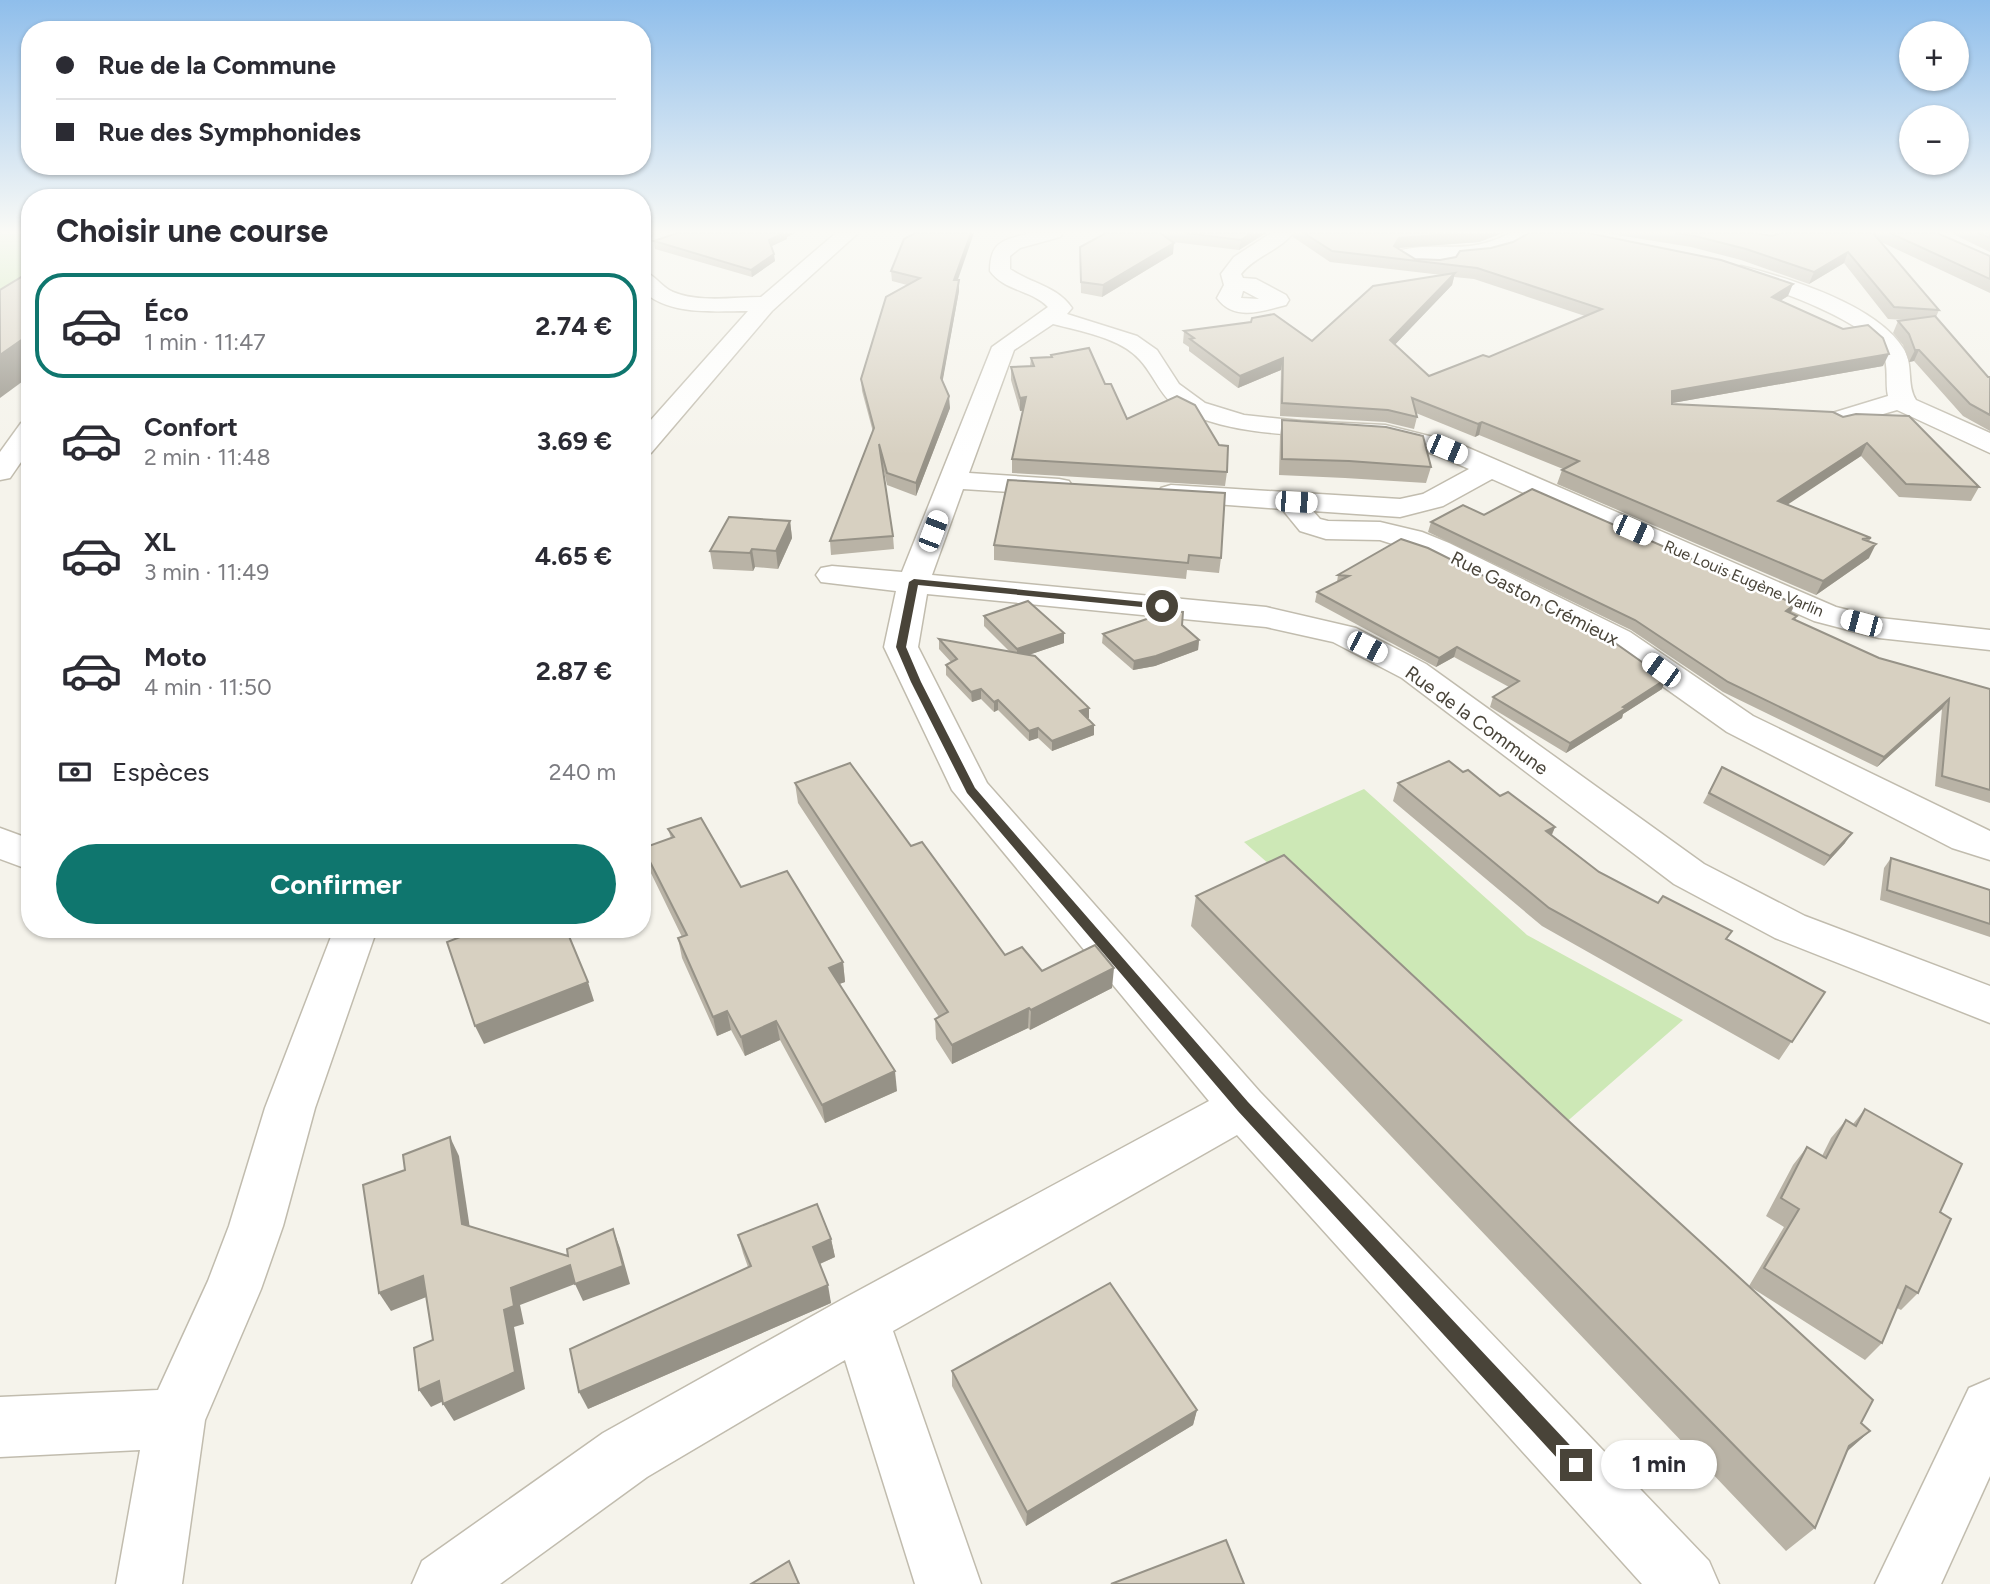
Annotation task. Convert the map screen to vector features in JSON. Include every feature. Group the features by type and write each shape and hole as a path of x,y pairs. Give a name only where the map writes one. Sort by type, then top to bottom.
{"street":[{"path":"651,437 740,333 766,307"},
{"path":"1060,307 1003,347 951,480 914,582 901,647 916,682 971,790 1243,1107 1686,1584"},
{"path":"1836,307 1894,349 1903,400 1907,407 1952,424 1990,445"},
{"name":"Rue Louis Eugène Varlin","path":"1049,316 1129,341 1149,355 1170,389 1196,408 1241,422 1301,429 1385,433 1447,449 1825,614 1879,628 1990,640"},
{"path":"1838,419 1903,400"},
{"path":"0,472 21,442"},
{"path":"1147,493 1400,508 1433,500 1492,467"},
{"path":"951,480 1079,488"},
{"name":"Rue Gaston Crémieux","path":"1296,502 1296,510 1310,525 1326,530 1380,531 1411,538 1547,602 1618,639 1740,724 1966,838 1990,846"},
{"name":"Rue de la Commune","path":"832,575 1266,617 1344,635 1414,671 1689,874 1790,927 1990,1005"},
{"path":"0,842 21,852"},
{"path":"0,870 21,861"},
{"path":"149,1584 175,1419 233,1289 290,1108 353,938"},
{"path":"445,1584 625,1455 862,1319 1243,1107"},
{"path":"862,1319 902,1450 948,1584"},
{"path":"1908,1584 1990,1409"},
{"path":"0,1427 175,1419"}],"green space":[{"path":"1364,789 1527,935 1683,1020 1563,1125 1244,842"}],"building":[{"path":"0,307 21,307 21,340 0,355"},
{"path":"883,307 954,307 941,378 949,396 916,483 887,473 879,444 893,536 830,541 874,428 861,379"},
{"path":"1350,307 1422,307 1390,340 1429,376 1483,355 1489,357 1602,309 1596,307 1794,307 1843,329 1868,325 1883,338 1889,354 1672,391 1672,404 1833,412 1843,417 1856,414 1909,416 1979,487 1906,484 1867,443 1778,501 1871,538 1862,539 1876,544 1823,581 1562,470 1579,461 1482,422 1478,424 1412,398 1417,417 1388,410 1282,403 1283,358 1240,376 1190,339 1194,338 1184,331 1251,322 1252,318 1274,314 1312,341"},
{"path":"1894,307 1936,307 1939,310"},
{"path":"1935,316 1990,377 1990,415 1970,404 1919,350 1915,350 1909,334 1898,321"},
{"path":"1089,348 1105,384 1111,384 1127,419 1177,396 1195,405 1219,445 1228,446 1227,472 1012,459 1026,397 1020,398 1011,367 1034,366 1031,358 1052,357 1051,355"},
{"path":"1282,420 1386,427 1423,436 1431,467 1282,459"},
{"path":"1008,480 1225,493 1221,558 1189,555 1188,563 994,545"},
{"path":"1532,489 1795,604 1786,611 1797,616 1793,619 1879,658 1990,689 1990,790 1942,776 1949,699 1884,757 1728,682 1635,620 1431,522 1463,505 1484,515"},
{"path":"729,517 790,521 776,551 710,551"},
{"path":"1401,539 1428,548 1608,638 1666,679 1570,743 1493,697 1519,681 1457,647 1439,658 1317,592 1349,576 1338,575"},
{"path":"1028,601 1064,633 1017,649 984,616"},
{"path":"1170,611 1183,612 1182,625 1199,640 1134,661 1103,634"},
{"path":"939,639 1035,656 1089,708 1080,711 1094,725 1052,741 1038,728 1029,731 998,700 994,702 981,689 971,692 946,665 957,659"},
{"path":"1449,761 1463,772 1468,770 1500,796 1508,792 1555,827 1546,831 1599,872 1658,903 1663,896 1732,931 1726,939 1825,992 1792,1042 1549,908 1398,783"},
{"path":"850,763 911,846 922,842 1005,955 1022,947 1042,971 1095,945 1114,968 1031,1010 1029,1008 952,1045 935,1019 948,1012 795,783"},
{"path":"1722,767 1852,833 1830,856 1709,793"},
{"path":"701,818 741,887 787,871 843,962 829,968 895,1071 822,1105 776,1021 741,1037 727,1011 713,1017 678,938 687,935 651,864 651,845 674,837 668,829"},
{"path":"1284,855 1873,1400 1861,1423 1870,1431 1849,1446 1815,1528 1196,896"},
{"path":"1891,858 1990,890 1990,924 1887,890"},
{"path":"457,938 570,938 588,982 475,1026 447,942"},
{"path":"1865,1109 1962,1164 1940,1212 1951,1219 1918,1293 1906,1286 1882,1343 1764,1268 1799,1209 1781,1198 1807,1147 1826,1158 1846,1120 1856,1126"},
{"path":"450,1137 462,1224 568,1256 567,1249 613,1229 623,1266 575,1284 570,1265 511,1288 514,1306 504,1310 515,1372 443,1404 439,1381 419,1390 414,1348 433,1340 423,1276 379,1293 363,1185 405,1170 403,1155"},
{"path":"817,1204 831,1239 813,1247 828,1285 579,1392 570,1349 751,1266 738,1235"},
{"path":"1110,1283 1197,1410 1027,1512 952,1371"},
{"path":"1226,1540 1244,1584 1111,1584"},
{"path":"789,1561 799,1584 751,1584"}],"route":[{"path":"1162,606 914,582 901,647 971,790 1243,1107 1576,1465"}]}
